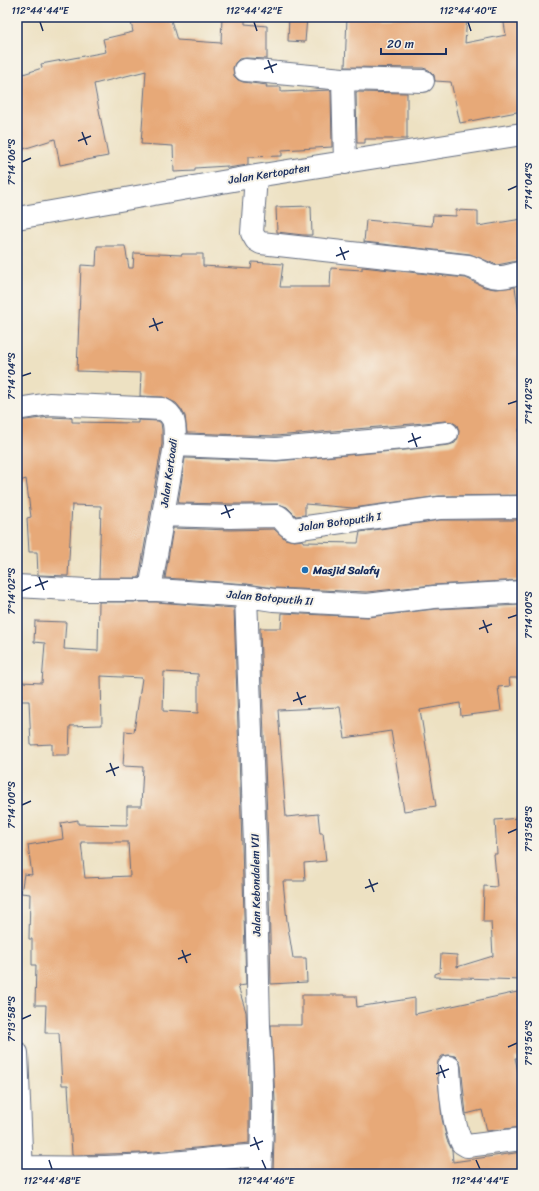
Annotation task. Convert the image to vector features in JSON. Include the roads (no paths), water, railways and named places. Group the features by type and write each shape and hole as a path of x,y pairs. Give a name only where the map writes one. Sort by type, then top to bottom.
{"street":[{"path":"245,70 343,79 423,81"},
{"path":"343,79 345,163"},
{"name":"Jalan Kertopaten","path":"17,218 256,176 522,134"},
{"path":"256,176 252,233 256,240 262,243 468,266 489,276 495,277 503,277 522,272"},
{"name":"Jalan Kertoadi","path":"17,409 50,404 162,409 169,412 174,422 175,445 150,590"},
{"path":"175,445 276,449 447,433"},
{"name":"Jalan Botoputih I","path":"163,515 278,516 293,529 439,508 522,507"},
{"name":"Jalan Botoputih II","path":"17,586 86,590 150,590 246,596 273,600 367,604 434,597 522,592"},
{"name":"Jalan Kebondalem VII","path":"246,596 255,845 259,1026 261,1050 261,1164"},
{"path":"17,1053 22,1170 159,1164 231,1156 261,1164"},
{"path":"449,1067 455,1118 460,1140 464,1145 468,1146 522,1139"}],"place":[{"name":"Masjid Salafy","path":"305,570"}]}
